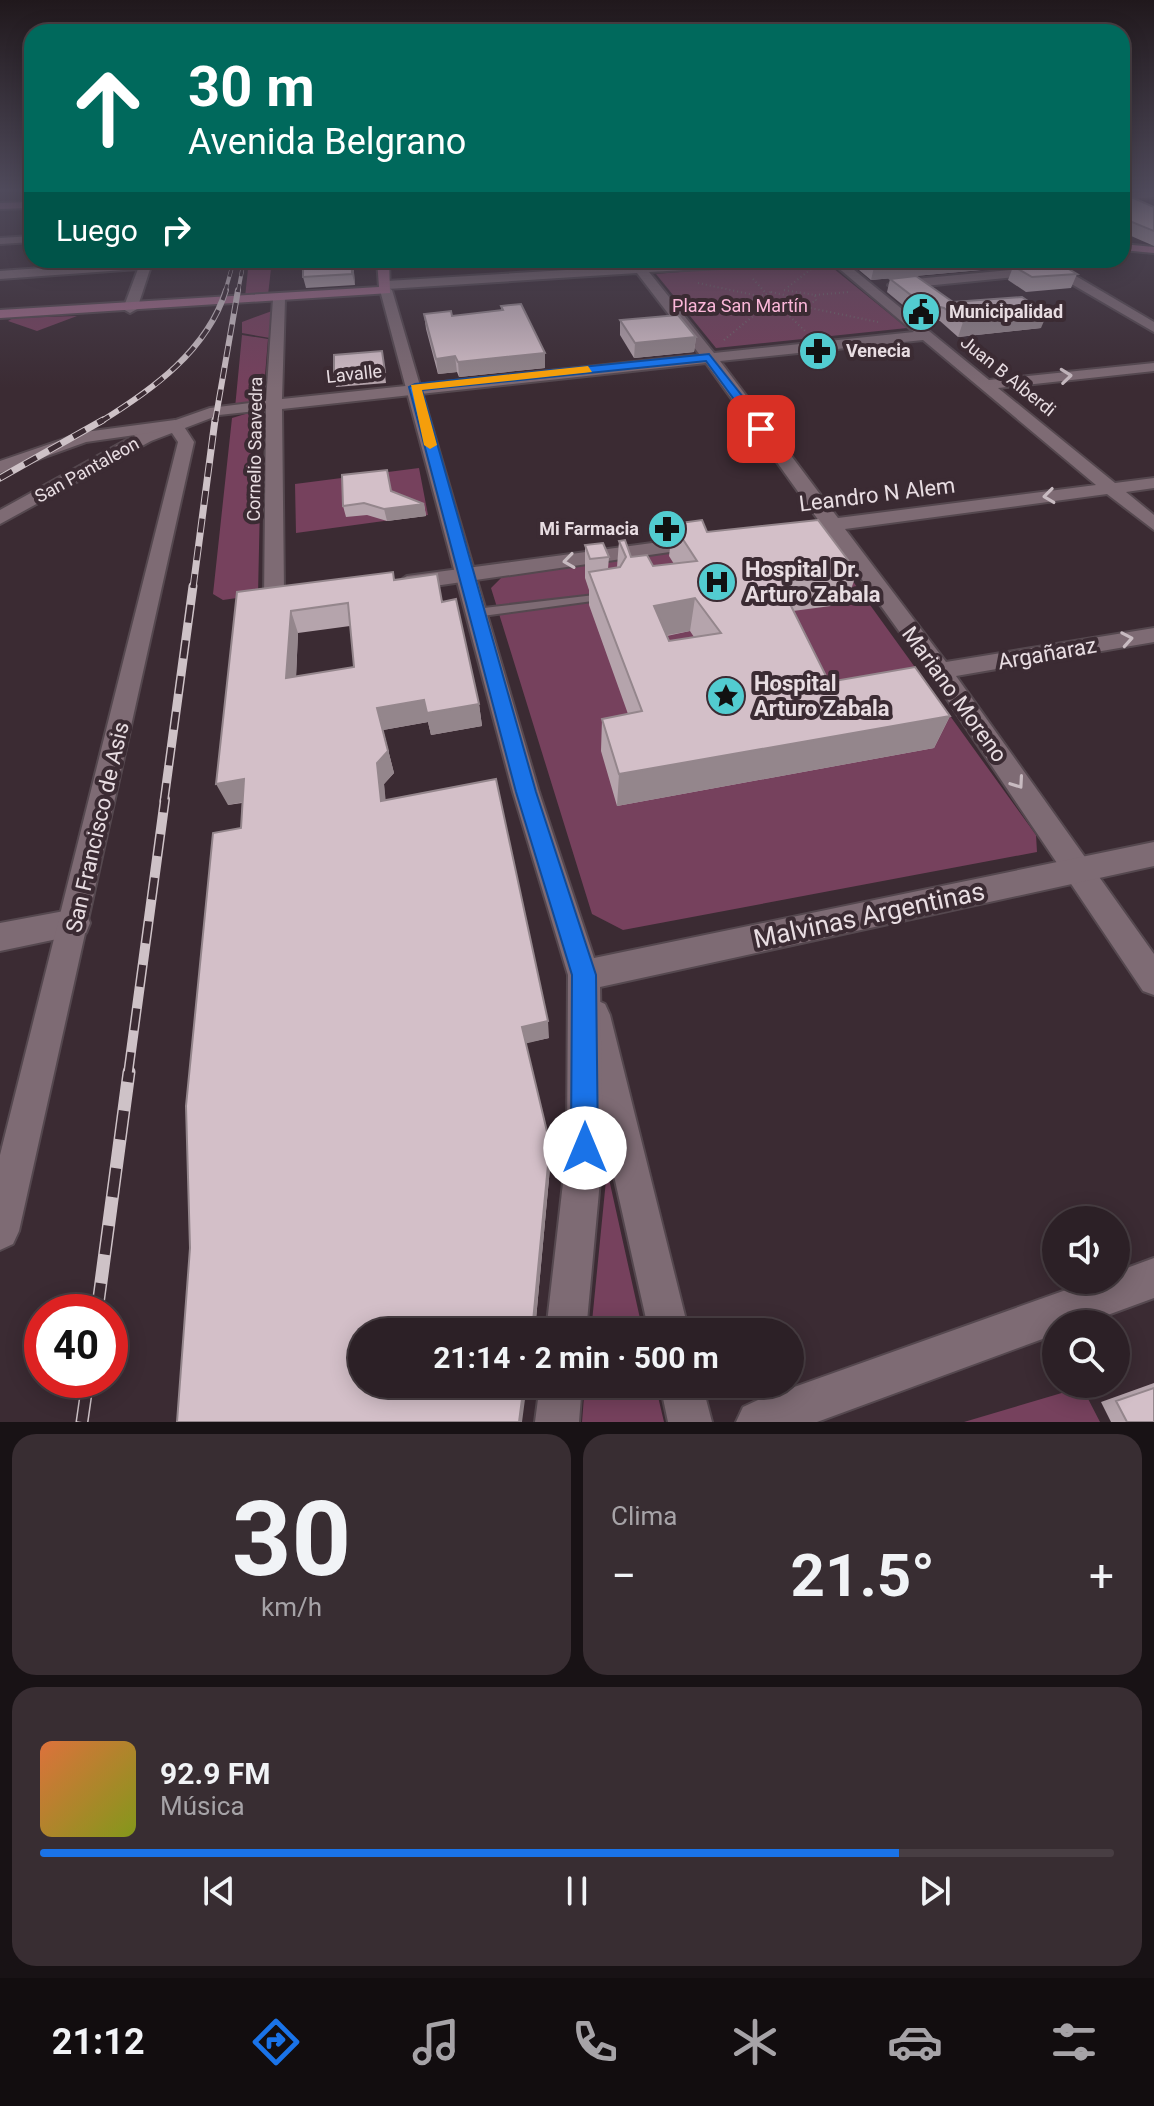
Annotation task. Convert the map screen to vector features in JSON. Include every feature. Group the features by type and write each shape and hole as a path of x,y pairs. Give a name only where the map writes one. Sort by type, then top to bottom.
{"main road":[{"path":"1130,259 1154,261"},
{"path":"0,314 279,299 386,288 384,268"}],"street":[{"path":"0,275 85,268"},
{"path":"130,309 144,268"},
{"path":"614,268 386,288 475,613 584,975 666,1318"},
{"name":"Mariano Moreno","path":"639,268 714,350 831,524 940,671 1154,980"},
{"name":"Juan B Alberdi","path":"836,268 989,384 1154,524"},
{"path":"861,289 1055,269 1154,328"},
{"name":"Cornelio Saavedra","path":"279,299 274,402 274,600 318,595"},
{"name":"Lavalle","path":"175,425 216,411 274,402 714,350 926,335"},
{"path":"989,384 1154,367"},
{"path":"0,468 73,439 108,430 175,425"},
{"name":"San Pantaleon","path":"0,518 145,437 175,425"},
{"name":"San Francisco de Asis","path":"0,1231 186,442 175,425"},
{"name":"Leandro N Alem","path":"770,533 1154,483"},
{"path":"392,585 604,562 628,553 638,560 659,563 706,556 717,551 724,539"},
{"name":"Argañaraz","path":"940,671 1154,635"},
{"name":"Malvinas Argentinas","path":"584,975 1154,854"},
{"path":"0,937 75,923"},
{"path":"567,1318 585,1148 584,975"},
{"path":"758,1422 1154,1278"},
{"path":"557,1422 560,1398"},
{"path":"684,1398 690,1422"}],"lane":[{"path":"475,613 615,593"}],"path":[{"path":"780,293 817,268"},
{"path":"695,282 754,295 780,293 789,296 791,304"},
{"path":"784,290 801,290 815,295 861,289"},
{"path":"753,301 754,295"},
{"path":"797,305 812,304 817,299 815,295"},
{"path":"690,307 753,301 764,307 781,308 791,304 882,323"},
{"path":"714,350 764,307"},
{"path":"781,308 809,335"}],"green space":[{"path":"248,268 271,268 268,295 245,297"},
{"name":"Plaza San Martín","path":"728,268 833,268 907,328 716,348 656,274"},
{"path":"272,311 270,338 242,333 242,322"},
{"path":"77,316 37,331 8,321 13,318"},
{"path":"242,335 268,339 263,400 243,409 235,408"},
{"path":"262,409 258,595 223,600 213,594 232,418"},
{"path":"419,468 428,515 296,533 295,484"},
{"path":"821,537 1036,835 1037,852 623,930 592,914 491,588 503,576 642,556 638,552"},
{"path":"607,1170 640,1318 592,1318"},
{"path":"584,1398 658,1398 664,1422 582,1422"},
{"path":"1045,1398 1088,1398 1100,1422 964,1422"}],"building":[{"path":"303,268 352,268 352,274 303,277"},
{"path":"1016,268 1067,268 1077,274 1032,277"},
{"path":"916,276 953,302 1022,297 1047,314 963,322 944,308 920,302 890,279"},
{"path":"521,304 545,353 458,362 455,356 436,359 424,314 451,311 452,316 503,310 501,306"},
{"path":"678,315 696,337 635,343 620,320"},
{"path":"382,351 385,372 334,377 334,355"},
{"path":"387,470 391,491 424,504 384,509 364,503 343,506 342,475"},
{"path":"702,520 707,532 818,520 857,572 783,581 788,592 784,592 829,682 915,667 950,716 619,774 602,719 642,711 589,572 620,567 626,557 619,541 625,540 631,557 647,555 653,566 697,561 673,524","holes":["695,598 721,633 669,641 654,606"]},
{"path":"603,543 609,557 590,559 585,545"},
{"path":"393,572 394,580 437,574 442,602 456,599 479,704 427,713 424,700 377,708 388,751 377,763 381,801 496,779 548,1021 522,1027 550,1144 533,1318 348,1318 348,1398 522,1398 519,1422 177,1422 190,1248 186,1106 213,833 241,828 244,779 216,784 237,592","holes":["348,603 354,667 286,678 291,611"]},
{"path":"1154,1388 1154,1422 1127,1422 1116,1401"}],"railway":[{"path":"225,292 232,268"},
{"path":"238,292 242,268"},
{"path":"103,420 175,367 206,332 226,290"},
{"path":"215,422 238,290"},
{"path":"0,478 103,420"},
{"path":"193,588 215,420"},
{"path":"164,801 193,586"},
{"path":"128,1074 165,799"},
{"path":"99,1294 129,1072"},
{"path":"82,1422 85,1398"}],"slow traffic":[{"path":"430,445 415,387 588,370"}],"place":[{"name":"Municipalidad","path":"921,312"},
{"name":"Venecia","path":"818,351"},
{"name":"Mi Farmacia","path":"667,529"},
{"name":"Hospital Dr. Arturo Zabala","path":"717,582"},
{"name":"Hospital Arturo Zabala","path":"726,696"}],"route":[{"path":"585,1148 584,975 526,792 415,387 709,357 761,429"}]}
